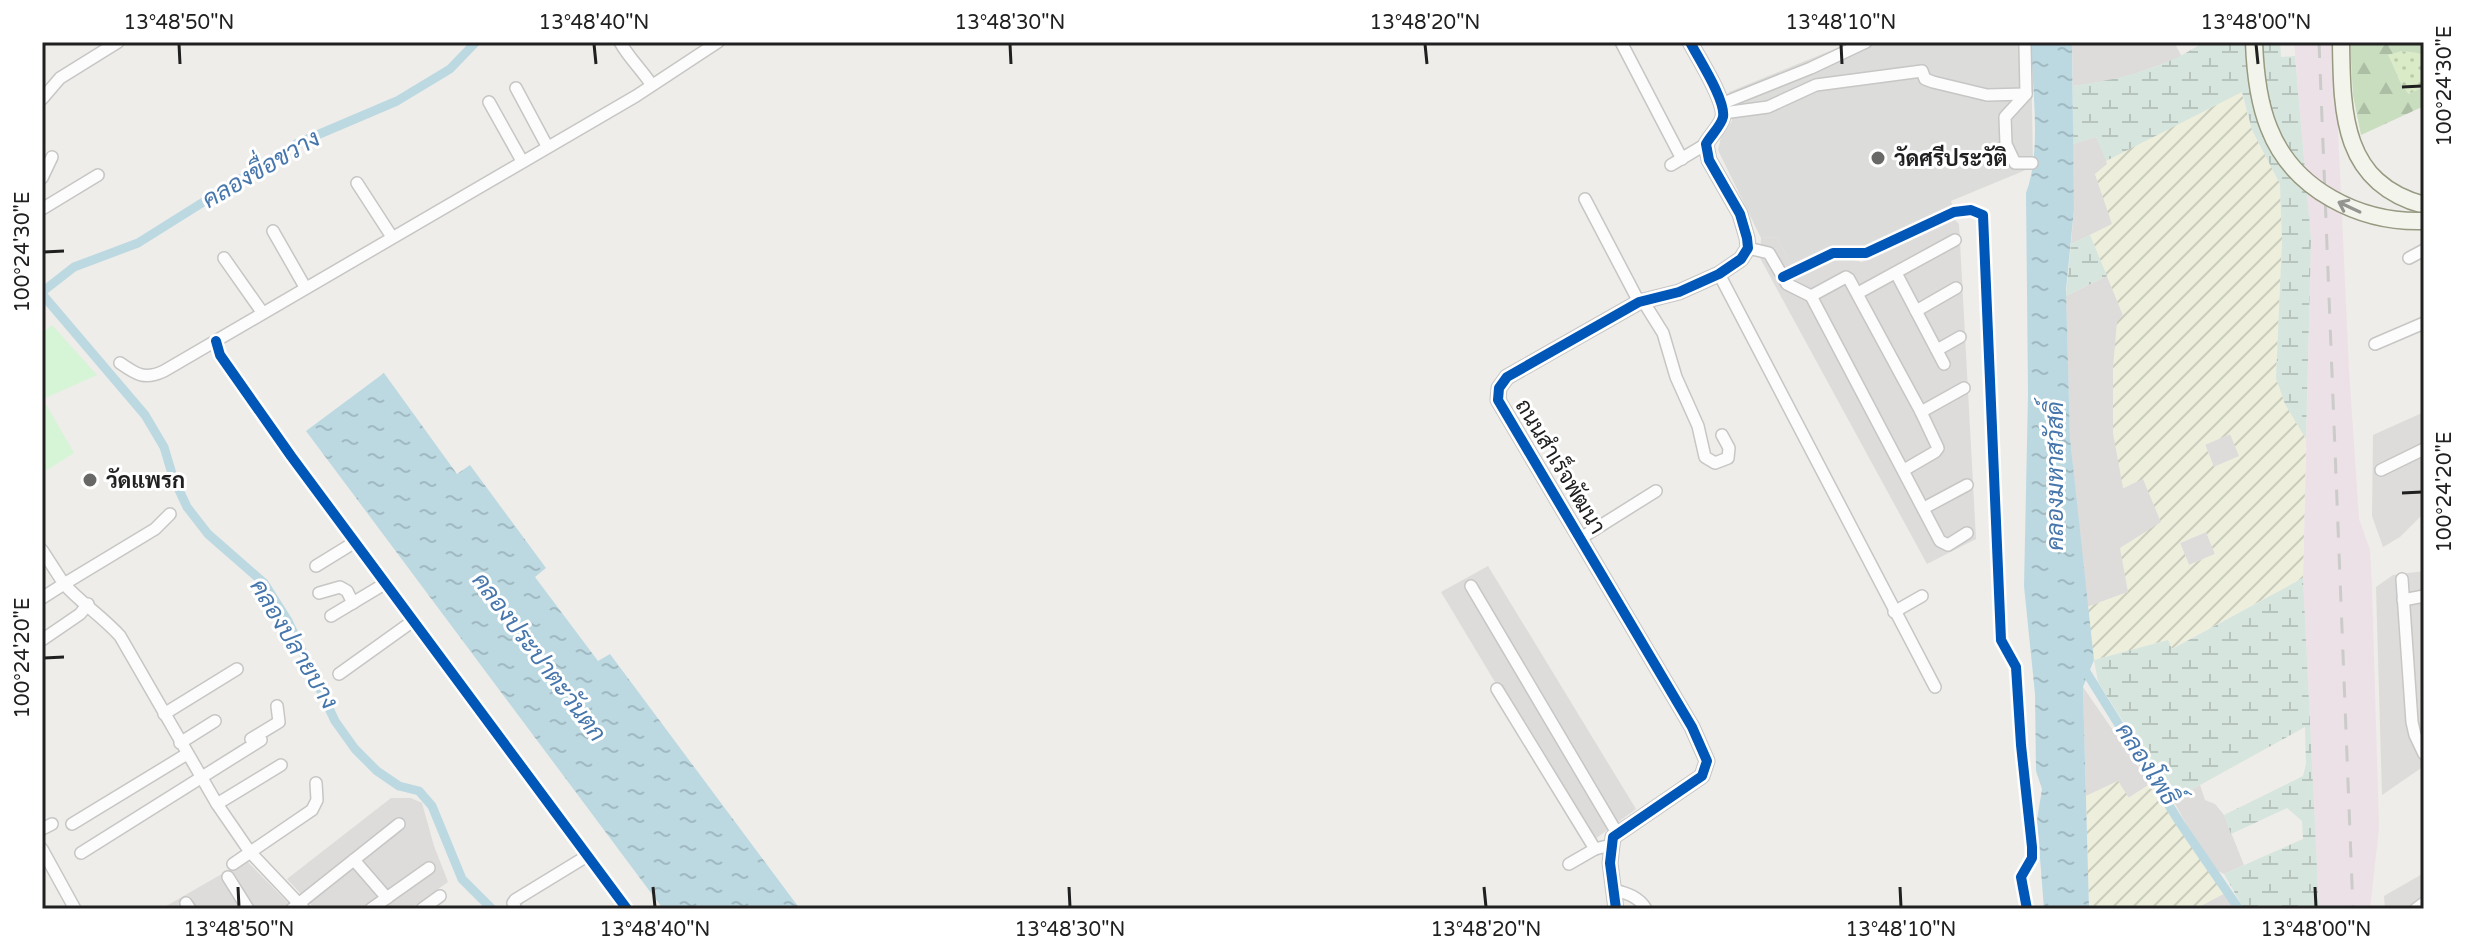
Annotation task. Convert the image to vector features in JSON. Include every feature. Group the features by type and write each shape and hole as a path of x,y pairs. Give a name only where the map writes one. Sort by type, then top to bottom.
{"main road":[{"path":"2254,42 2260,97 2269,129 2286,159 2313,186 2345,207 2372,217 2405,222 2424,221"},
{"path":"2341,42 2341,92 2348,130 2356,152 2383,188 2424,205"}],"street":[{"path":"42,99 47,87 118,42"},
{"path":"620,42 632,63 643,71 651,84"},
{"path":"120,363 139,376 152,376 636,96 718,42"},
{"path":"1621,42 1676,162 1706,144 1722,121 1722,108 1690,42"},
{"path":"1722,108 1866,42"},
{"path":"2025,45 2026,94 2005,117 2006,144 2015,163 2032,163"},
{"path":"1722,108 1768,107 1816,85 1922,71 1925,79 1933,82 1987,95 2026,94"},
{"path":"516,88 547,146"},
{"path":"489,102 522,161"},
{"path":"1706,144 1709,160 1740,214 1748,248 1769,253 1787,284 1811,296 1943,544 1948,545 1967,533"},
{"path":"42,178 52,157"},
{"path":"42,209 98,175"},
{"path":"357,183 392,237"},
{"path":"1585,199 1641,302 1663,333 1676,377 1698,426 1705,457 1715,463 1728,458 1729,448 1722,435"},
{"path":"1783,277 1833,253 1866,253 1954,212 1971,210 1983,215 2001,640 2014,658 2016,667 2032,847 2032,858 2021,877 2027,909"},
{"path":"273,231 305,287"},
{"path":"1858,293 1955,240"},
{"name":"ถนนสำเร็จพัฒนา","path":"1614,839 1702,776 1707,761 1692,727 1498,400 1499,388 1507,377 1641,302 1679,292 1719,274 1741,259 1748,248"},
{"path":"2409,258 2424,250"},
{"path":"224,258 262,312"},
{"path":"1896,273 1944,364"},
{"path":"1719,274 1935,687"},
{"path":"1811,296 1846,277 1858,293 1938,443 1935,452 1904,470"},
{"path":"1916,311 1956,288"},
{"path":"2375,344 2424,323"},
{"path":"1937,350 1960,337"},
{"path":"216,341 217,351 242,387 627,909"},
{"path":"1921,412 1964,388"},
{"path":"2381,470 2424,449"},
{"path":"1924,508 1967,485"},
{"path":"1581,538 1656,491"},
{"path":"42,598 155,529 170,514"},
{"path":"316,566 355,542"},
{"path":"42,550 64,584 120,636 143,672 198,776 250,852 298,907 399,824"},
{"path":"2402,579 2412,722 2424,754"},
{"path":"331,616 386,583"},
{"path":"1471,586 1614,839 1616,909"},
{"path":"319,593 340,587 347,591 353,603"},
{"path":"1894,612 1922,596"},
{"path":"2403,600 2424,596"},
{"path":"42,640 80,614 88,604"},
{"path":"339,674 413,621"},
{"path":"164,714 237,669"},
{"path":"1497,689 1595,849"},
{"path":"81,853 279,722 277,706"},
{"path":"180,743 215,721"},
{"path":"198,776 261,740"},
{"path":"72,824 187,754"},
{"path":"217,804 281,765"},
{"path":"233,864 312,810 317,800 316,783"},
{"path":"1569,864 1614,839"},
{"path":"42,849 75,909"},
{"path":"516,909 515,900 587,856"},
{"path":"354,860 387,898"},
{"path":"371,909 429,868"},
{"path":"228,877 248,909"},
{"path":"1614,890 1630,894 1646,909"},
{"path":"422,909 440,896"},
{"path":"2416,909 2424,903"}],"shaded area":[{"name":"วัดศรีประวัติ","path":"1852,42 2031,42 2033,167 1951,201 1953,206 1861,250 1839,247 1793,269 1777,237 1761,238 1718,150 1721,137 1732,121 1729,92"},
{"path":"2072,42 2174,42 2182,57 2120,79 2073,86"},
{"path":"2294,42 2334,42 2359,519 2370,550 2372,588 2379,828 2370,909 2319,909 2303,578 2311,239"},
{"path":"2096,137 2108,164 2095,174 2113,224 2071,244 2073,144"},
{"path":"1954,219 1959,224 1976,539 1927,564 1760,258 1761,238 1777,237 1797,277 1839,257 1862,262"},
{"path":"2107,276 2123,315 2124,488 2143,478 2161,522 2128,592 2087,607 2070,438 2066,296"},
{"path":"2424,412 2424,513 2400,537 2383,547 2372,516 2373,435"},
{"path":"2231,434 2240,456 2214,467 2205,444"},
{"path":"2206,532 2215,554 2189,565 2180,543"},
{"path":"1488,566 1636,809 1591,842 1441,592"},
{"path":"2424,571 2424,766 2382,795 2376,587 2393,575"},
{"path":"2083,687 2150,784 2128,798 2118,781 2086,796"},
{"path":"2200,785 2205,800 2215,804 2224,815 2244,865 2224,874 2218,871 2190,831 2173,800"},
{"path":"391,798 411,798 422,803 448,882 410,909 315,909 287,879"},
{"path":"246,860 294,909 161,909"},
{"path":"2424,873 2424,909 2385,909 2384,896"},
{"path":"2225,893 2236,909 2195,909"}],"green space":[{"path":"2204,42 2280,42 2281,57 2295,56 2311,239 2306,439 2285,404 2276,378 2282,242 2280,184 2252,130 2242,92 2106,161 2096,137 2073,144 2073,86 2141,72"},
{"path":"2350,42 2424,42 2424,54 2402,51 2388,55 2409,94 2421,88 2424,71 2424,106 2361,135 2353,95"},
{"path":"2402,51 2424,54 2421,88 2409,94 2388,55"},
{"path":"2241,91 2252,130 2280,184 2282,242 2276,378 2285,404 2306,439 2303,578 2171,649 2167,640 2094,660 2087,607 2128,592 2120,548 2161,522 2143,479 2123,488 2113,433 2113,368 2117,322 2123,315 2090,235 2112,224 2095,174 2107,164 2106,161","holes":["2230,434 2239,456 2214,467 2205,445","2206,532 2215,554 2189,565 2180,543"]},
{"path":"2090,235 2107,276 2066,296 2071,244"},
{"path":"52,325 97,375 43,399 74,453 42,473 42,333"},
{"path":"2303,578 2319,909 2244,909 2224,874 2303,839 2302,821 2287,808 2231,834 2224,815 2303,776 2306,764 2305,727 2173,800 2098,682 2094,660 2168,640 2172,649"},
{"path":"2118,781 2129,798 2150,784 2225,893 2195,909 2089,909 2086,796"}],"water":[{"name":"คลองมหาสวัสดิ์","path":"2031,42 2072,42 2074,209 2066,290 2070,438 2094,660 2083,687 2089,909 2044,909 2037,820 2042,789 2036,771 2035,694 2024,586 2028,394 2026,193 2035,139"},
{"name":"คลองประปาตะวันตก","path":"384,373 457,474 470,465 546,568 535,577 598,661 610,654 800,909 663,909 306,431"}],"waterway":[{"name":"คลองขื่อขวาง","path":"42,292 74,267 138,243 296,144 397,101 450,69 476,42"},
{"name":"คลองปลายบาง","path":"42,294 145,415 164,447 187,507 208,534 264,583 288,621 335,721 355,749 377,771 399,786 419,791 432,806 462,879 492,909"},
{"name":"คลองโพธิ์","path":"2083,667 2180,823 2239,909"}],"railway":[{"path":"2319,42 2353,909"}],"cycle path":[{"path":"1616,909 1610,863 1613,837 1702,776 1707,761 1692,727 1498,400 1499,388 1507,377 1639,302 1679,292 1719,274 1741,259 1748,248 1740,214 1709,160 1706,144 1722,120 1723,110 1716,90 1690,42"},
{"path":"1783,277 1833,253 1866,253 1954,212 1971,210 1983,215 2001,640 2016,667 2032,847 2032,858 2021,877 2027,909"},
{"path":"216,341 220,355 291,456 627,909"}],"place":[{"name":"วัดศรีประวัติ","path":"1878,158"},
{"name":"วัดแพรก","path":"90,480"}]}
